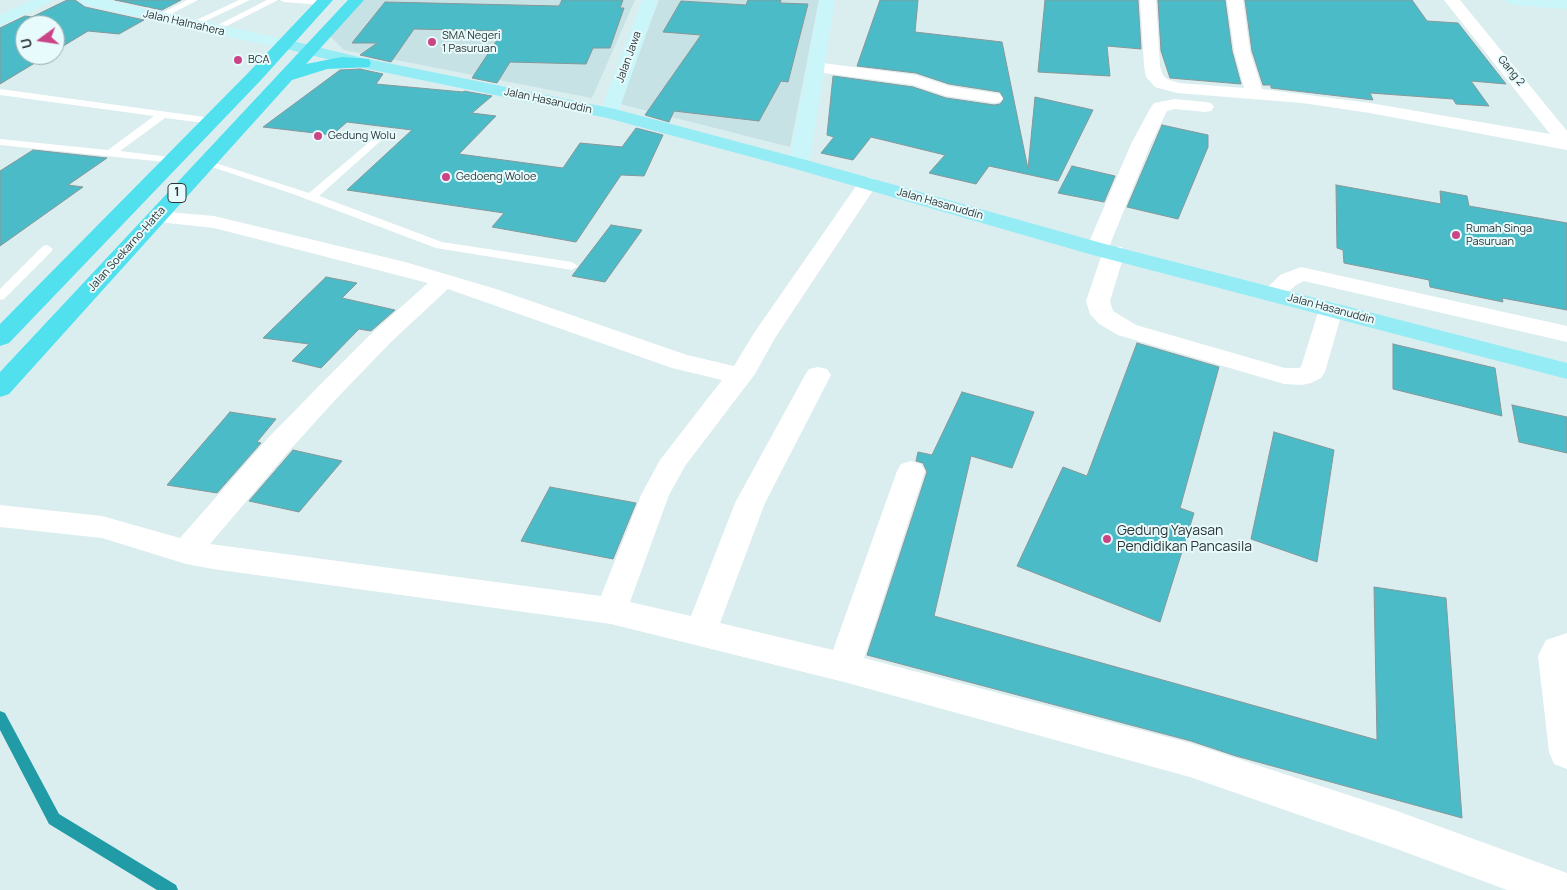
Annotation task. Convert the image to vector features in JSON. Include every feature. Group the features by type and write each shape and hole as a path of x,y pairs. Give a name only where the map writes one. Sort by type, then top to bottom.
{"highway":[{"name":"Jalan Soekarno-Hatta","path":"0,388 356,0"},
{"name":"Jalan Soekarno-Hatta","path":"0,338 212,121 323,1"},
{"path":"284,77 325,64 364,63"}],"main road":[{"name":"Jalan Hasanuddin","path":"284,44 364,63 609,113 868,183 1105,251 1274,293 1567,371"}],"street":[{"path":"0,21 44,0"},
{"name":"Jalan Halmahera","path":"85,0 284,44"},
{"name":"Jalan Jawa","path":"609,113 650,0"},
{"path":"799,164 827,0"},
{"path":"1148,0 1152,66 1155,77 1161,84 1178,88 1254,93 1370,108 1566,143"},
{"path":"1235,0 1242,51 1254,93"},
{"name":"Gang 2","path":"1452,0 1566,143"},
{"path":"1512,0 1567,4"},
{"path":"816,67 916,80 946,91 994,98"},
{"path":"1230,110 1175,104 1160,108 1141,144 1105,251 1098,301 1102,314 1106,319 1127,330 1284,376 1302,376 1312,372 1331,309"},
{"path":"611,611 631,554 659,486 674,460 739,376 868,183"},
{"path":"156,216 214,222 397,267 444,280 681,362 739,376"},
{"path":"1274,293 1288,280 1301,274 1567,334"},
{"path":"186,552 279,444 328,392 382,337 444,280"},
{"path":"700,634 750,503 818,375"},
{"path":"844,667 910,471"},
{"path":"0,516 56,520 102,527 186,552 611,611 700,634 844,667 1190,760 1397,830 1560,890"},
{"path":"1567,647 1558,650 1555,656 1567,752"}],"lane":[{"path":"156,16 189,0"},
{"path":"156,16 194,0"},
{"path":"184,22 224,0"},
{"path":"184,22 246,0"},
{"path":"214,30 274,0"},
{"path":"284,0 323,1"},
{"path":"0,92 212,121"},
{"path":"112,152 163,114"},
{"path":"310,198 380,136"},
{"path":"0,142 112,152 174,160"},
{"path":"205,163 310,198 440,245 572,266"},
{"path":"0,296 47,249"}],"shaded area":[{"name":"SMA Negeri 1 Pasuruan","path":"362,0 635,0 592,98 344,50 328,34"},
{"path":"659,0 819,0 790,147 620,104"}],"building":[{"path":"67,0 75,0 85,7 144,20 119,34 88,31 65,45 65,15 36,15"},
{"path":"115,0 181,0 162,10"},
{"path":"562,0 623,0 620,8 624,8 610,48 593,48 586,64 510,62 497,83 472,78 503,31 414,29 391,62 360,55 377,43 352,43 385,2 559,6"},
{"path":"748,0 781,0 780,3 808,4 788,82 781,81 759,121 674,111 669,122 645,115 701,35 663,32 681,1 746,5"},
{"path":"880,0 918,0 915,32 1002,42 1028,169 1035,97 1093,110 1058,181 989,166 976,184 929,173 945,155 871,137 853,160 821,153 834,137 827,135 833,76 913,87 946,98 994,105 1000,104 1004,99 1000,92 949,84 916,73 857,66"},
{"path":"1045,0 1138,0 1141,49 1107,46 1110,76 1038,72"},
{"path":"1158,0 1225,0 1232,51 1241,84 1170,78 1161,51"},
{"path":"1245,0 1412,0 1427,21 1458,23 1506,84 1471,81 1489,106 1456,104 1453,99 1370,93 1373,100 1271,88 1271,85 1263,85 1252,51"},
{"path":"15,21 15,65 31,65 0,84 0,28"},
{"path":"360,69 383,74 376,84 464,91 492,96 472,113 496,116 459,154 563,168 580,143 622,147 636,128 663,135 644,176 621,175 576,242 492,227 504,213 347,190 412,130 347,122 332,135 263,127 340,70"},
{"path":"1162,125 1208,135 1208,147 1178,219 1127,207"},
{"path":"33,150 107,158 68,185 83,187 0,246 0,171"},
{"path":"1072,166 1115,176 1104,202 1058,193"},
{"path":"1336,185 1441,204 1440,191 1467,196 1469,206 1567,223 1567,310 1502,298 1503,302 1430,287 1429,280 1344,263 1343,250 1337,248"},
{"path":"611,225 642,230 605,282 572,276"},
{"path":"326,277 357,283 342,298 395,310 371,331 359,329 321,368 292,361 309,344 263,338"},
{"path":"1137,343 1219,367 1180,508 1194,513 1160,622 1017,566 1063,467 1087,476"},
{"path":"1393,344 1495,368 1502,416 1393,389"},
{"path":"962,392 1034,412 1012,468 971,456 934,616 1377,740 1374,587 1446,598 1462,818 1236,756 1191,741 867,655 927,472 923,463 916,461 918,452 932,455"},
{"path":"1512,405 1567,417 1567,453 1519,442"},
{"path":"230,412 276,419 257,442 261,443 217,493 167,485"},
{"path":"1274,432 1334,450 1317,562 1251,539"},
{"path":"293,450 342,461 299,512 249,501"},
{"path":"550,487 636,503 613,559 521,541"}],"waterway":[{"path":"0,717 54,819 171,890"}],"place":[{"name":"SMA Negeri 1 Pasuruan","path":"432,42"},
{"name":"BCA","path":"238,60"},
{"name":"Gedung Wolu","path":"318,136"},
{"name":"Gedoeng Woloe","path":"446,177"},
{"name":"Rumah Singa Pasuruan","path":"1456,235"},
{"name":"Gedung Yayasan Pendidikan Pancasila","path":"1107,539"}]}
